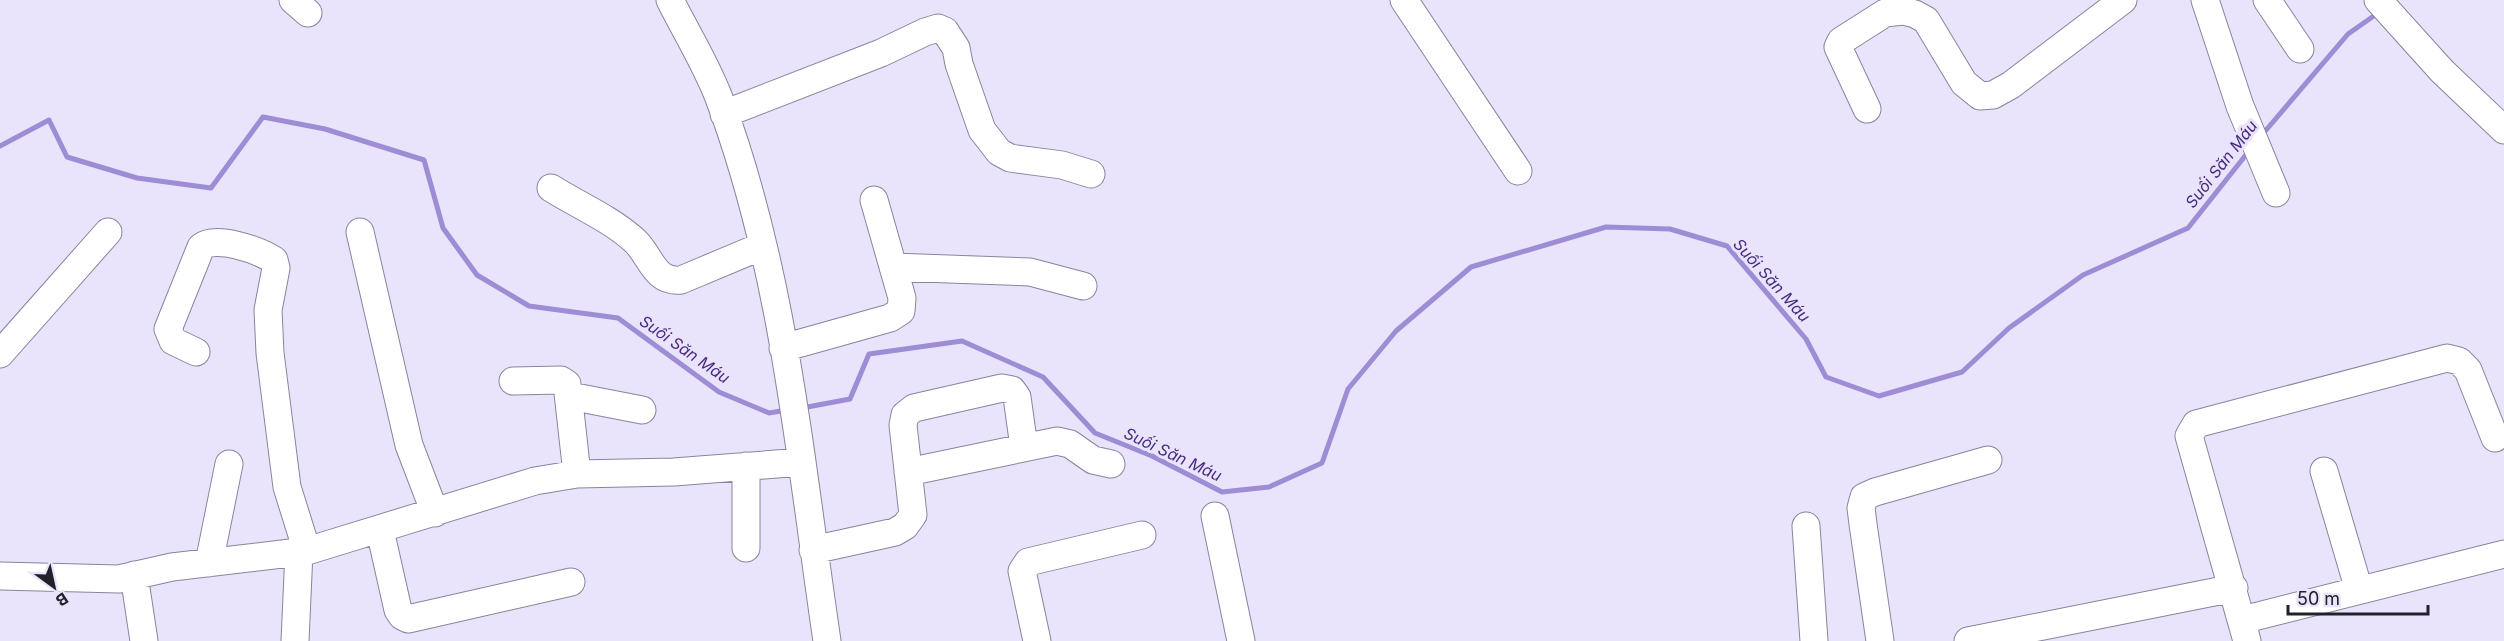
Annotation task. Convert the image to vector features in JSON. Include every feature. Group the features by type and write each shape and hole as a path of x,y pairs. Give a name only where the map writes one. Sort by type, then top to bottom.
{"street":[{"path":"670,0 718,96 753,203 783,348 802,462 827,641"},
{"path":"1404,0 1518,171"},
{"path":"1866,108 1838,47 1841,41 1885,13 1903,11 1926,20 1964,83 1980,96 1993,95 2010,85 2123,0"},
{"path":"2205,0 2253,139 2276,193"},
{"path":"2267,0 2300,49"},
{"path":"2378,0 2442,71 2503,129"},
{"path":"724,114 938,28 945,31 956,48 959,64 982,130 999,152 1010,159 1062,165 1091,174"},
{"path":"551,188 619,228 636,242 662,278 673,281 688,277 762,246"},
{"path":"783,348 890,318 901,311 902,298 874,200"},
{"path":"0,354 108,232"},
{"path":"360,232 409,445 435,513"},
{"path":"196,352 173,341 168,329 201,247 210,242 231,244 274,260 276,268 268,310 270,353 287,487 303,551 295,641"},
{"path":"893,267 1030,272 1083,286"},
{"path":"2501,445 2468,370 2459,361 2447,358 2196,424 2189,436 2234,588 2244,630 2359,590 2504,554"},
{"path":"513,381 564,380 569,386 577,474"},
{"path":"813,550 895,532 905,526 913,515 903,425 905,415 914,408 1002,388 1012,390 1017,398 1024,447"},
{"path":"570,396 642,410"},
{"path":"908,472 1057,441 1070,444 1093,460 1111,464"},
{"path":"1880,641 1861,508 1864,497 1988,460"},
{"path":"0,576 119,579 209,563 303,551 380,530 535,481 577,474 674,472 802,462"},
{"path":"209,563 229,464"},
{"path":"746,466 746,548"},
{"path":"2324,471 2359,590"},
{"path":"1215,516 1241,641"},
{"path":"1806,526 1814,641"},
{"path":"380,530 398,610 408,619 571,582"},
{"path":"1037,641 1023,583 1022,571 1028,562 1142,535"},
{"path":"135,575 144,641"},
{"path":"1968,641 2234,588"}],"waterway":[{"name":"Suối Săn Máu","path":"2261,136 2348,34 2378,13"},
{"name":"Suối Săn Máu","path":"0,146 49,120 67,157 137,178 211,188 263,117 325,129 424,160 443,228 477,275 529,306 618,318 719,392 769,413 787,410"},
{"name":"Suối Săn Máu","path":"802,408 850,399 869,354 962,341 1043,377 1095,433 1152,456 1222,492 1269,487 1322,463 1348,389 1396,331 1471,267 1606,227 1670,229 1727,246 1806,339 1826,377 1879,396 1962,372 2009,328 2083,275 2188,228 2249,151"}]}
